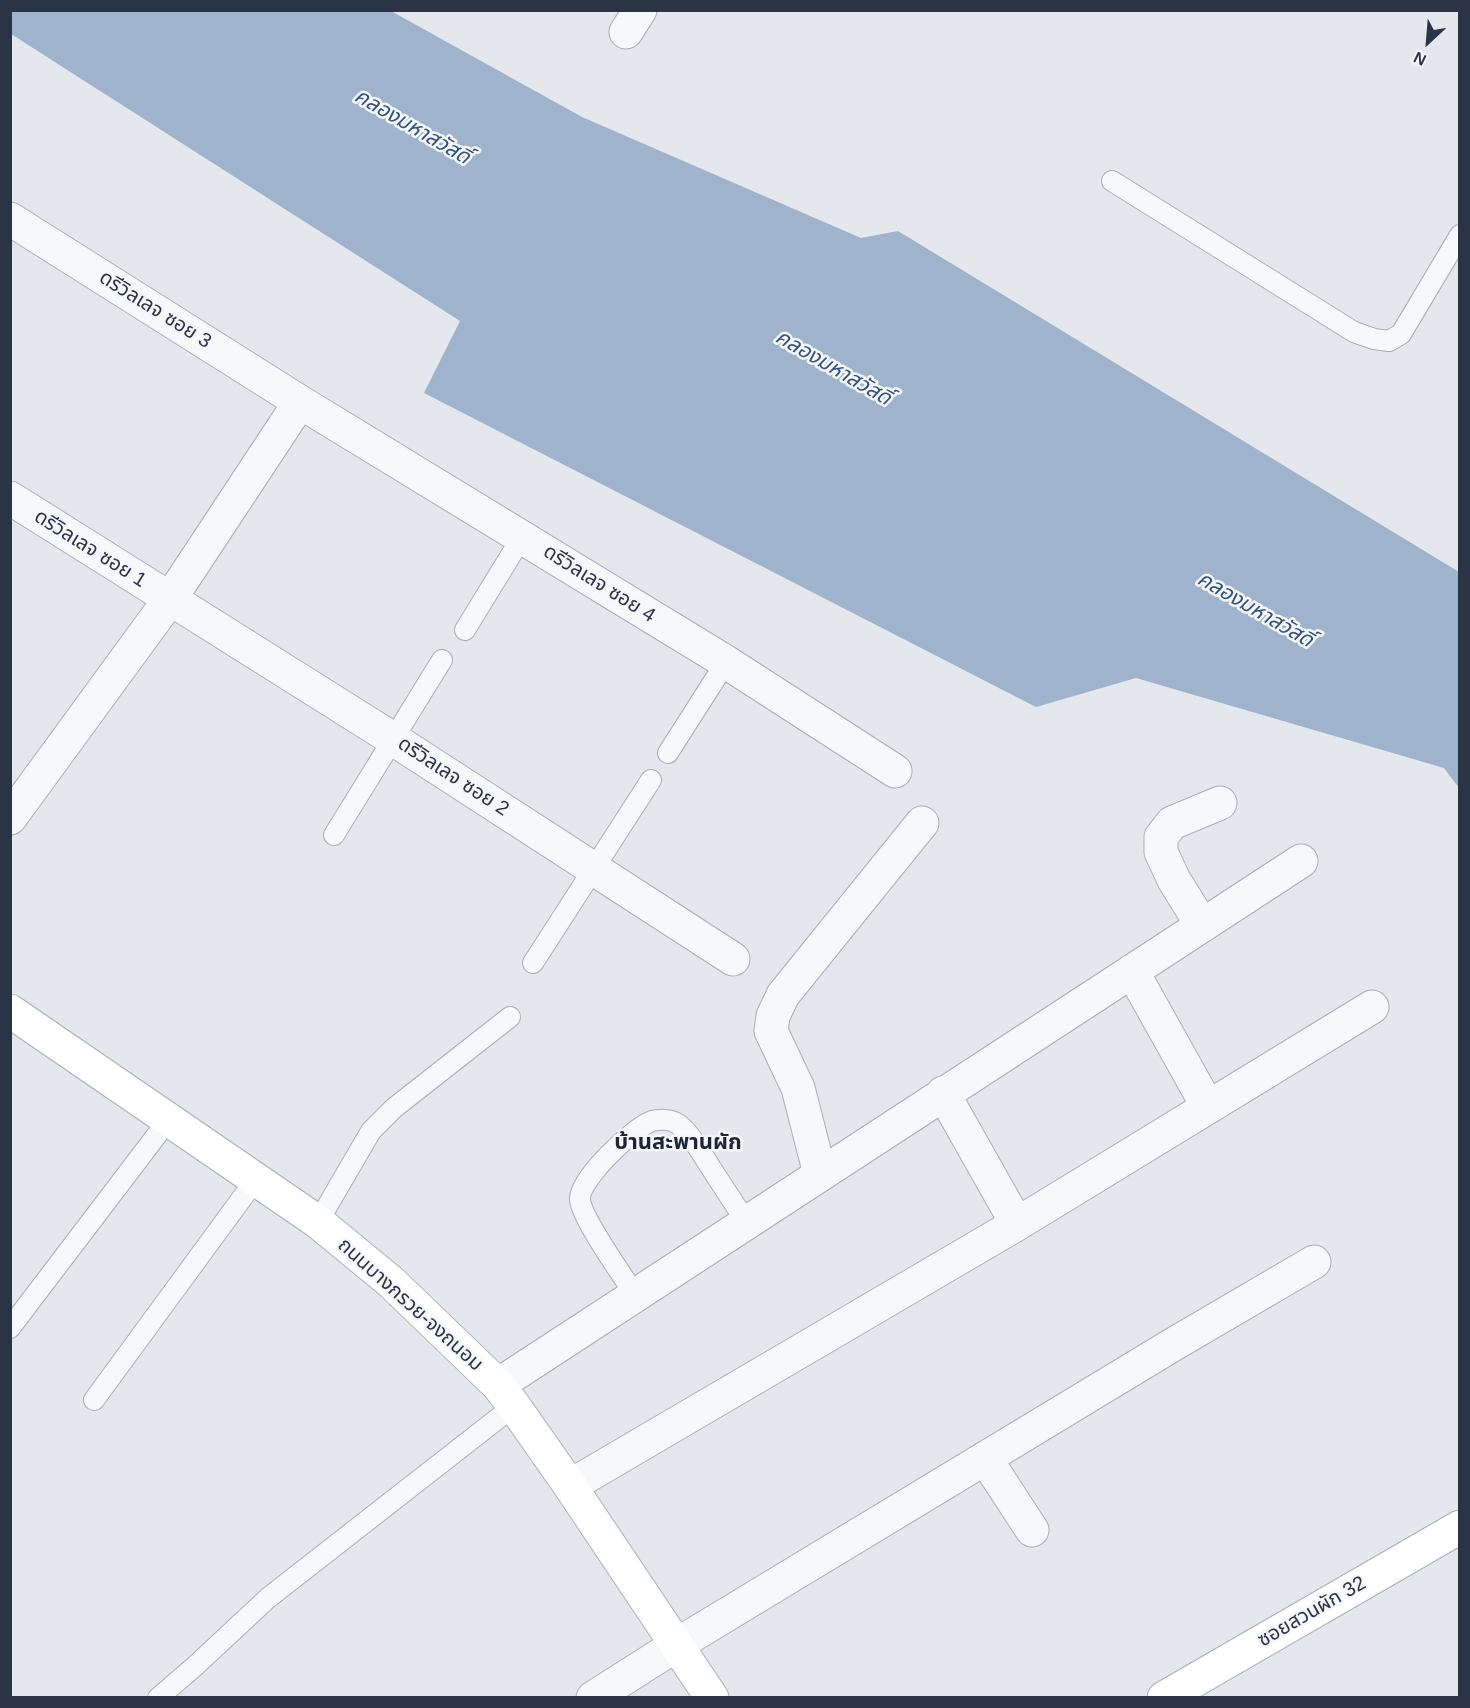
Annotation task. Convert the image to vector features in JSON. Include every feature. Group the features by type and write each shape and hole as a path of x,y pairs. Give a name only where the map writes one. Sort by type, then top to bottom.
{"street":[{"name":"ดรีวิลเลจ ซอย 3","path":"10,219 300,402"},
{"name":"ดรีวิลเลจ ซอย 4","path":"300,402 726,663 895,771"},
{"path":"10,818 170,599 300,402"},
{"name":"ดรีวิลเลจ ซอย 1","path":"10,498 170,599"},
{"name":"ดรีวิลเลจ ซอย 2","path":"170,599 393,739 733,959"},
{"path":"1202,926 1161,852 1161,837 1172,823 1220,803"},
{"path":"820,1174 798,1088 771,1031 773,1016 783,995 922,823"},
{"path":"506,1396 634,1295 1301,861"},
{"path":"1132,971 1208,1107"},
{"path":"570,1486 1017,1224 1372,1007"},
{"name":"ถนนบางกรวย-จงถนอม","path":"10,1011 318,1222 391,1282 506,1396 678,1644 712,1698"},
{"path":"943,1093 1017,1224"},
{"path":"593,1698 985,1458 1314,1262"},
{"path":"985,1458 1032,1530"},
{"name":"ซอยสวนผัก 32","path":"1164,1698 1460,1527"}],"lane":[{"path":"1112,181 1354,332 1374,339 1389,341 1401,334 1460,235"},
{"path":"465,630 522,537"},
{"path":"333,835 442,660"},
{"path":"668,753 726,663"},
{"path":"533,963 651,780"},
{"path":"318,1222 371,1131 394,1108 510,1017"},
{"path":"10,1328 169,1119"},
{"path":"634,1295 586,1217 579,1199 594,1170 628,1138 650,1122 664,1119 678,1123 692,1139 746,1222"},
{"path":"94,1400 256,1179"},
{"path":"158,1698 267,1598 506,1396"}],"water":[{"name":"คลองมหาสวัสดิ์","path":"10,11 391,11 582,117 861,238 898,231 1459,572 1459,788 1444,768 1136,678 1036,707 424,393 460,321 11,34"}],"district":[{"name":"บ้านสะพานผัก","path":"678,1143"}]}
